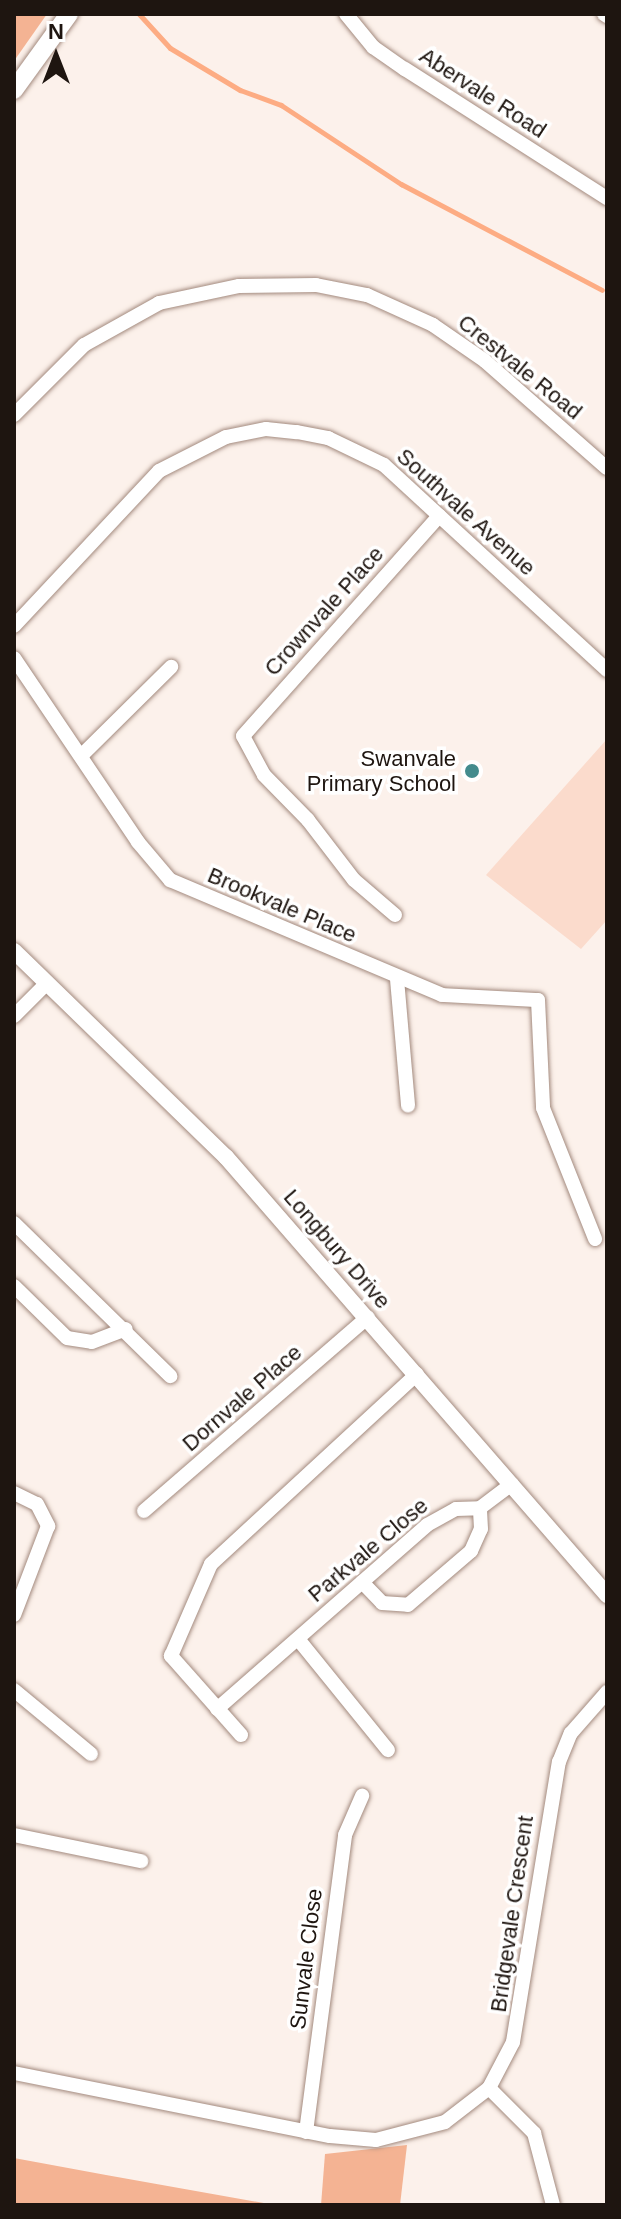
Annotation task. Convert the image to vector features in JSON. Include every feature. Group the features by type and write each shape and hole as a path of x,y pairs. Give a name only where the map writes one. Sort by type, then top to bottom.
{"main road":[{"path":"14,90 69,14"}],"street":[{"name":"Abervale Road","path":"346,14 373,47 607,198"},
{"name":"Crestvale Road","path":"14,415 84,345 159,303 239,286 316,285 367,295 433,325 485,361 607,468"},
{"name":"Southvale Avenue","path":"14,626 159,471 226,437 266,429 328,438 384,465 607,670"},
{"name":"Crownvale Place","path":"395,915 354,880 308,820 264,775 243,736 439,516"},
{"name":"Brookvale Place","path":"14,658 151,861 170,880 397,979 471,1000 533,997 541,1006 543,1108 552,1141 595,1239"},
{"path":"81,756 171,667"},
{"name":"Longbury Drive","path":"14,951 226,1157 607,1595"},
{"path":"397,979 408,1106"},
{"path":"14,1016 47,983"},
{"path":"14,1223 126,1329 170,1376"},
{"path":"14,1286 67,1338 92,1342 126,1329"},
{"name":"Dornvale Place","path":"144,1511 368,1317"},
{"path":"241,1735 171,1656 211,1564 417,1374"},
{"name":"Parkvale Close","path":"217,1709 445,1513 480,1508 512,1484"},
{"path":"14,1493 45,1514 47,1538 14,1615"},
{"path":"362,1582 382,1603 408,1605 471,1551 481,1529 480,1508"},
{"path":"298,1639 388,1750"},
{"path":"14,1690 91,1754"},
{"name":"Bridgevale Crescent","path":"14,2073 306,2132 376,2140 413,2134 445,2122 489,2088 522,2012 559,1762 571,1733 607,1692"},
{"name":"Sunvale Close","path":"306,2132 345,1835 362,1796"},
{"path":"14,1835 141,1861"},
{"path":"489,2088 534,2133 553,2205"}],"shaded area":[{"path":"14,14 47,14 14,61"},
{"path":"607,739 607,920 581,949 486,875"},
{"path":"407,2145 400,2205 321,2205 325,2154"},
{"path":"14,2158 106,2175 275,2205 14,2205"}],"waterway":[{"path":"139,14 170,48 240,90 281,105 401,184 602,290"}],"place":[{"name":"Swanvale Primary School","path":"472,771"}]}
